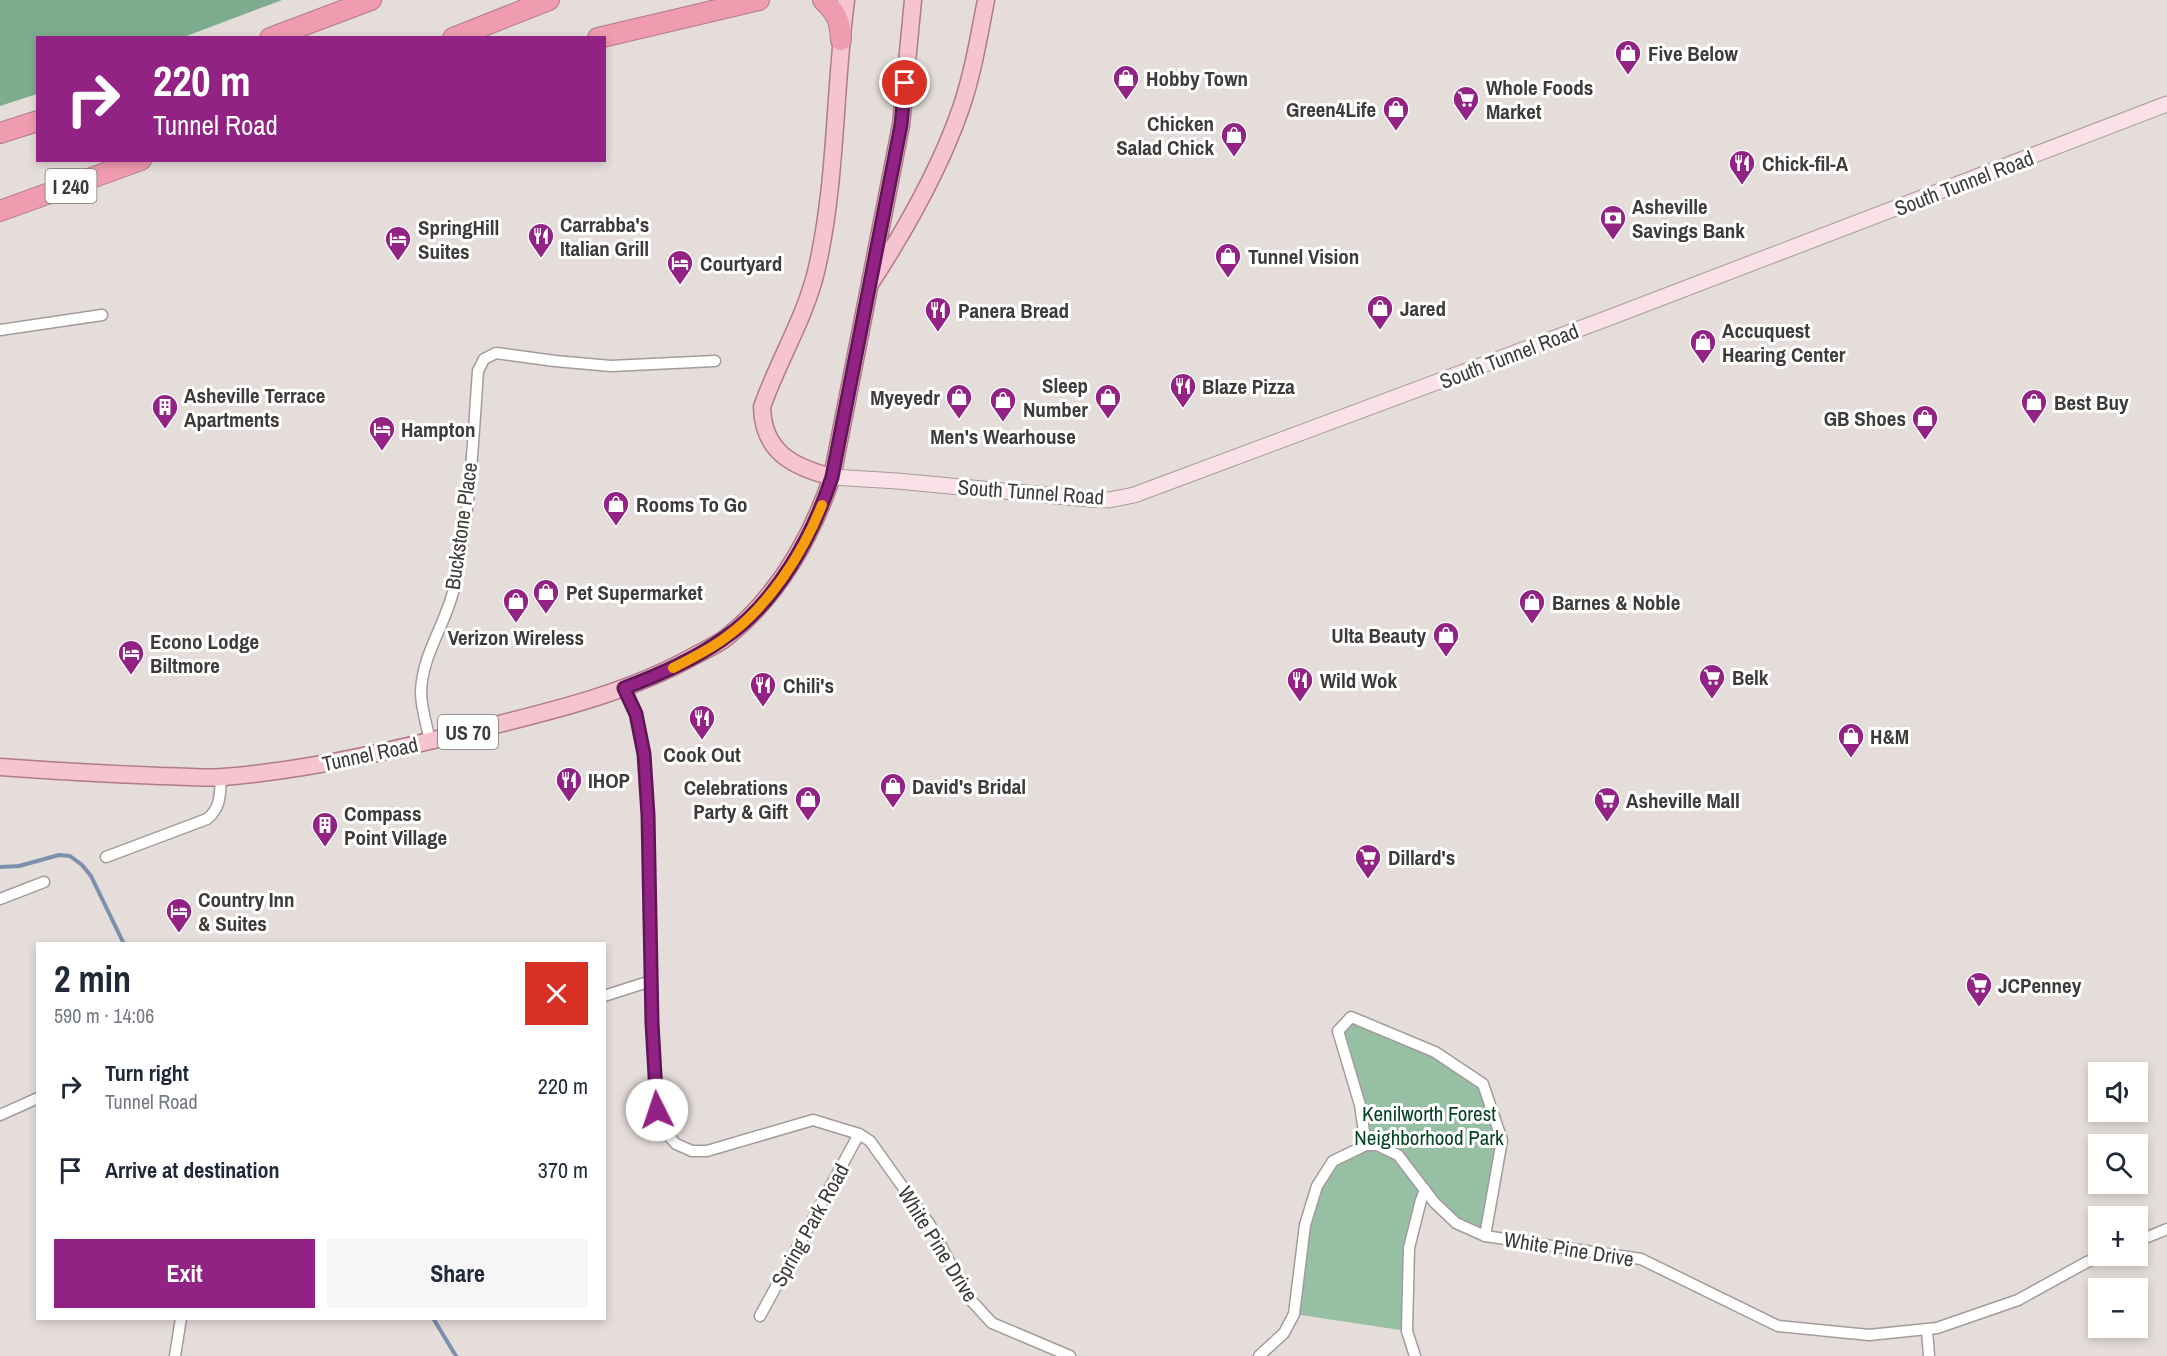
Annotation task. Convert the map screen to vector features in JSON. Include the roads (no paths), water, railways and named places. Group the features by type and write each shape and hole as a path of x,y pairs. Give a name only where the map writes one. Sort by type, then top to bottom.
{"highway":[{"path":"275,36 371,0"},
{"path":"458,36 549,0"},
{"path":"606,36 759,0"},
{"path":"823,0 834,11 840,24 841,40"},
{"path":"0,134 36,122"},
{"name":"I 240","path":"0,211 135,162"}],"main road":[{"path":"832,477 795,464 775,450 762,422 762,407 805,307 819,254 826,215 846,0"},
{"name":"Tunnel Road","path":"0,767 106,774 221,777 324,765 376,755 535,716 624,688 663,673 724,639 762,604 774,589 809,535 832,477 901,125 913,0"},
{"path":"867,290 918,203 961,108 986,0"},
{"name":"South Tunnel Road","path":"832,477 1089,499 1109,500 1134,495 1611,317 2167,104"}],"street":[{"path":"0,330 102,315"},
{"name":"Buckstone Place","path":"430,741 421,695 422,679 427,659 455,585 464,524 478,371 484,359 496,354 611,366 715,360"},
{"name":"White Pine Drive","path":"624,688 636,714 644,754 657,1110 666,1133 676,1144 692,1151 707,1151 813,1120 860,1134 870,1141 930,1225 968,1298 992,1323 1070,1356"},
{"path":"106,857 207,819 218,805 221,777"},
{"path":"0,899 44,882"},
{"path":"606,995 651,981"},
{"path":"1259,1356 1284,1333 1294,1314 1305,1225 1317,1186 1333,1161 1366,1145 1360,1105 1338,1031 1351,1017 1435,1052 1484,1084 1502,1140 1485,1236"},
{"path":"0,1115 36,1099"},
{"name":"Spring Park Road","path":"760,1316 860,1134"},
{"name":"White Pine Drive","path":"1366,1145 1377,1145 1398,1155 1425,1190 1456,1223 1485,1236 1641,1260 1778,1326 1869,1335 1938,1328 2018,1300 2088,1262"},
{"path":"1415,1356 1407,1331 1409,1248 1425,1190"},
{"path":"2148,1237 2167,1229"},
{"path":"175,1356 181,1320"},
{"path":"1927,1330 1929,1356"}],"waterway":[{"path":"0,867 19,866 59,855 70,856 91,876 123,942"},
{"path":"434,1320 456,1356"}],"place":[{"name":"Five Below","path":"1628,76"},
{"name":"Hobby Town","path":"1126,101"},
{"name":"Whole Foods Market","path":"1466,122"},
{"name":"Green4Life","path":"1396,132"},
{"name":"Chicken Salad Chick","path":"1234,158"},
{"name":"Chick-fil-A","path":"1742,186"},
{"name":"Asheville Savings Bank","path":"1613,241"},
{"name":"Carrabba's Italian Grill","path":"541,259"},
{"name":"SpringHill Suites","path":"398,262"},
{"name":"Tunnel Vision","path":"1228,279"},
{"name":"Courtyard","path":"680,286"},
{"name":"Jared","path":"1380,331"},
{"name":"Panera Bread","path":"938,333"},
{"name":"Accuquest Hearing Center","path":"1703,365"},
{"name":"Blaze Pizza","path":"1183,409"},
{"name":"Myeyedr","path":"959,420"},
{"name":"Sleep Number","path":"1108,420"},
{"name":"Men's Wearhouse","path":"1003,423"},
{"name":"Best Buy","path":"2034,425"},
{"name":"Asheville Terrace Apartments","path":"165,430"},
{"name":"GB Shoes","path":"1925,441"},
{"name":"Hampton","path":"382,452"},
{"name":"Rooms To Go","path":"616,527"},
{"name":"Pet Supermarket","path":"546,615"},
{"name":"Verizon Wireless","path":"516,624"},
{"name":"Barnes & Noble","path":"1532,625"},
{"name":"Ulta Beauty","path":"1446,658"},
{"name":"Econo Lodge Biltmore","path":"131,676"},
{"name":"Belk","path":"1712,700"},
{"name":"Wild Wok","path":"1300,703"},
{"name":"Chili's","path":"763,708"},
{"name":"Cook Out","path":"702,741"},
{"name":"H&M","path":"1851,759"},
{"name":"IHOP","path":"569,803"},
{"name":"David's Bridal","path":"893,809"},
{"name":"Celebrations Party & Gift","path":"808,822"},
{"name":"Asheville Mall","path":"1607,823"},
{"name":"Compass Point Village","path":"325,848"},
{"name":"Dillard's","path":"1368,880"},
{"name":"Country Inn & Suites","path":"179,934"},
{"name":"JCPenney","path":"1979,1008"}],"park label":[{"name":"Kenilworth Forest Neighborhood Park","path":"1429,1125"}]}
